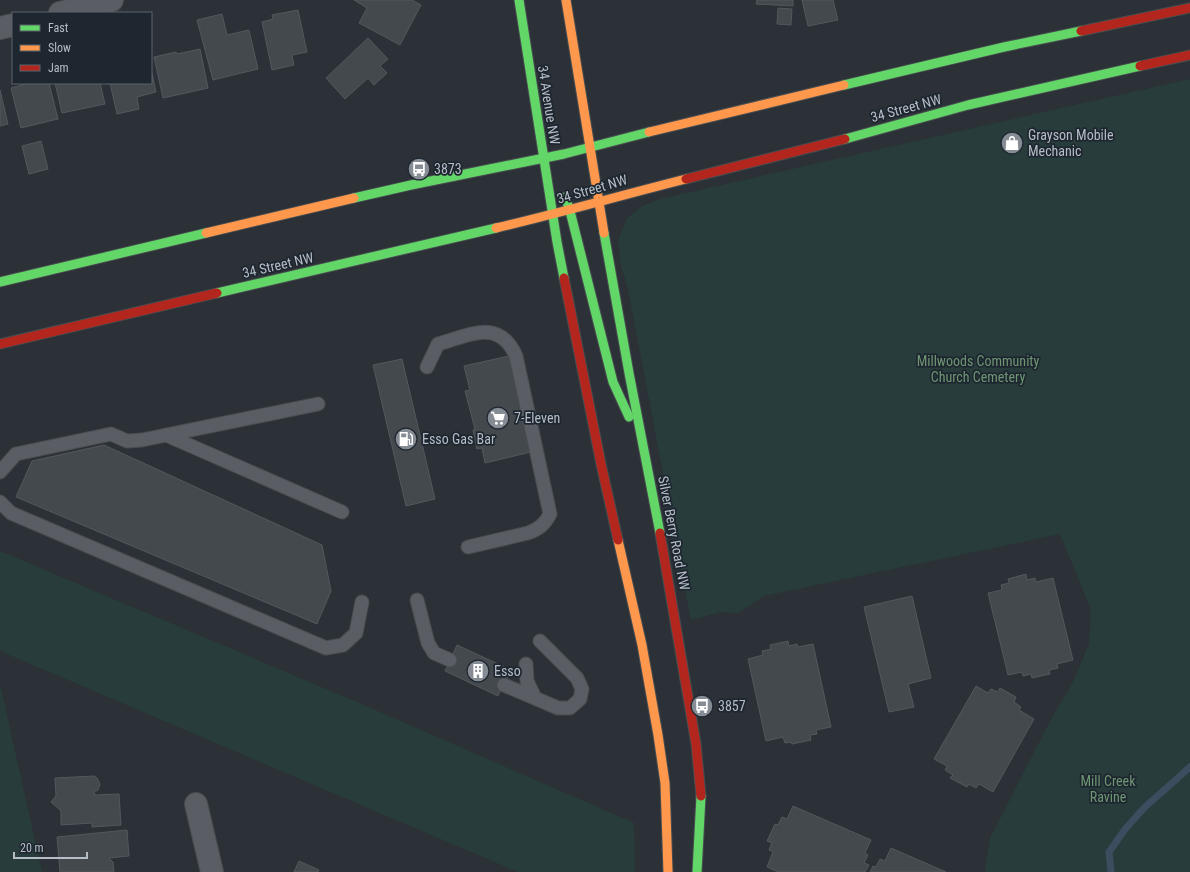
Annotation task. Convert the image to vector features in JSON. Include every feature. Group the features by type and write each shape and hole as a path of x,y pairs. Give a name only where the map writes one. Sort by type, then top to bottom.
{"main road":[{"name":"34 Avenue NW","path":"519,0 553,215"},
{"path":"566,0 599,201"},
{"path":"0,282 411,185 518,162 543,159 590,146 1004,47 1190,8"},
{"name":"34 Street NW","path":"0,344 570,211 599,201 871,132 968,105 1060,83 1190,55"},
{"path":"543,159 555,173"},
{"path":"563,191 570,211 613,382 644,451"},
{"name":"Silver Berry Road NW","path":"599,201 668,576 696,744 701,800 697,872"},
{"path":"553,215 601,464 642,645 658,735 665,783 668,872"}],"street":[{"path":"64,12 112,0"},
{"path":"0,28 12,25"},
{"path":"196,804 212,872"}],"lane":[{"path":"427,367 438,344 478,333 488,332 498,334 509,344 516,356 550,514 546,522 537,529 528,533 468,546"},
{"path":"0,472 16,454 111,434 127,441 166,435 318,404"},
{"path":"166,435 342,512"},
{"path":"0,502 12,513 326,648 343,645 356,633 362,602"},
{"path":"417,600 431,648 434,653 450,660"},
{"path":"504,685 558,708 570,708 580,699 582,689 577,678 540,641"},
{"path":"526,664 527,681 535,698"}],"green space":[{"path":"1190,79 1190,872 985,872 990,838 1050,721 1072,684 1089,644 1091,610 1060,534 764,596 738,613 720,612 691,620 628,289 621,265 618,241 627,218 644,205 664,198"},
{"path":"0,551 364,705 634,823 635,872 518,872 0,651"},
{"path":"0,684 42,872 0,872"}],"building":[{"path":"354,0 412,0 421,5 400,45 359,23 367,8"},
{"path":"757,0 793,0 793,6 756,4"},
{"path":"802,0 833,0 838,20 808,26"},
{"path":"778,8 792,9 791,25 777,24"},
{"path":"298,10 307,52 292,55 294,65 272,70 262,22 273,19 272,15"},
{"path":"222,14 227,35 249,30 258,69 213,80 197,20"},
{"path":"368,38 388,59 380,66 387,73 374,85 368,78 345,99 326,78"},
{"path":"200,49 208,88 163,98 154,57"},
{"path":"152,74 156,92 137,97 139,109 117,114 110,84 152,84"},
{"path":"25,84 49,84 58,119 21,128 11,88"},
{"path":"55,84 100,84 105,104 62,113"},
{"path":"0,90 8,124 0,126"},
{"path":"41,141 48,169 29,174 22,146"},
{"name":"7-Eleven","path":"509,356 531,452 485,463 482,448 477,449 473,430 475,429 465,391 470,390 464,366"},
{"name":"Esso Gas Bar","path":"402,359 435,499 406,506 373,365"},
{"path":"104,445 322,545 331,591 317,624 16,497 32,461"},
{"path":"1026,574 1027,580 1035,578 1036,582 1053,578 1073,660 1057,664 1058,668 1049,670 1050,674 1032,678 1031,674 1023,676 1022,672 1008,675 988,593 1002,590 1001,585 1009,583 1008,579"},
{"path":"912,596 931,678 908,684 914,707 889,712 864,607"},
{"path":"788,641 789,646 797,644 798,647 813,644 831,727 816,730 817,734 810,735 811,740 792,744 791,742 785,743 783,737 766,741 748,659 763,655 762,651 771,649 770,645"},
{"name":"Esso","path":"457,645 511,670 498,696 445,671"},
{"path":"976,686 988,693 991,689 998,692 1000,688 1016,697 1014,702 1021,707 1019,710 1034,719 993,792 979,784 976,788 969,784 967,787 950,778 953,775 945,770 947,766 934,759"},
{"path":"94,776 100,784 98,790 94,792 95,795 119,794 121,825 92,827 92,823 61,825 61,811 51,802 56,796 55,778"},
{"path":"793,806 871,840 865,853 868,855 864,863 869,865 865,872 778,872 767,867 773,852 769,850 772,843 767,841 775,824 778,825 782,817 787,819"},
{"path":"127,830 129,856 109,858 113,862 114,872 60,872 57,837"},
{"path":"891,848 946,872 870,872 873,866 876,867 880,859 885,861"},
{"path":"299,861 319,870 318,872 294,872"}],"waterway":[{"path":"1111,872 1109,852 1126,828 1145,807 1190,767"}],"traffic: fast":[{"path":"519,0 564,278"},
{"path":"844,85 1004,47 1081,31"},
{"path":"845,139 968,105 1140,66"},
{"path":"354,198 564,154 649,132"},
{"path":"565,197 570,211 613,382 629,417"},
{"path":"217,293 496,228"},
{"path":"0,282 206,233"},
{"path":"604,233 660,533"},
{"path":"697,872 701,796"}],"traffic: slow":[{"path":"566,0 604,233"},
{"path":"649,132 844,85"},
{"path":"496,228 686,179"},
{"path":"206,233 354,198"},
{"path":"618,540 642,645 658,735 665,783 668,872"}],"traffic: jam":[{"path":"1081,31 1190,8"},
{"path":"1140,66 1190,55"},
{"path":"686,179 845,139"},
{"path":"564,278 601,464 618,540"},
{"path":"0,344 217,293"},
{"path":"660,533 696,744 701,796"}],"place":[{"name":"Grayson Mobile Mechanic","path":"1012,143"},
{"name":"3873","path":"419,169"},
{"name":"7-Eleven","path":"498,418"},
{"name":"Esso Gas Bar","path":"406,439"},
{"name":"Esso","path":"478,671"},
{"name":"3857","path":"702,706"}],"park label":[{"name":"Millwoods Community Church Cemetery","path":"978,370"},
{"name":"Mill Creek Ravine","path":"1108,790"}]}
